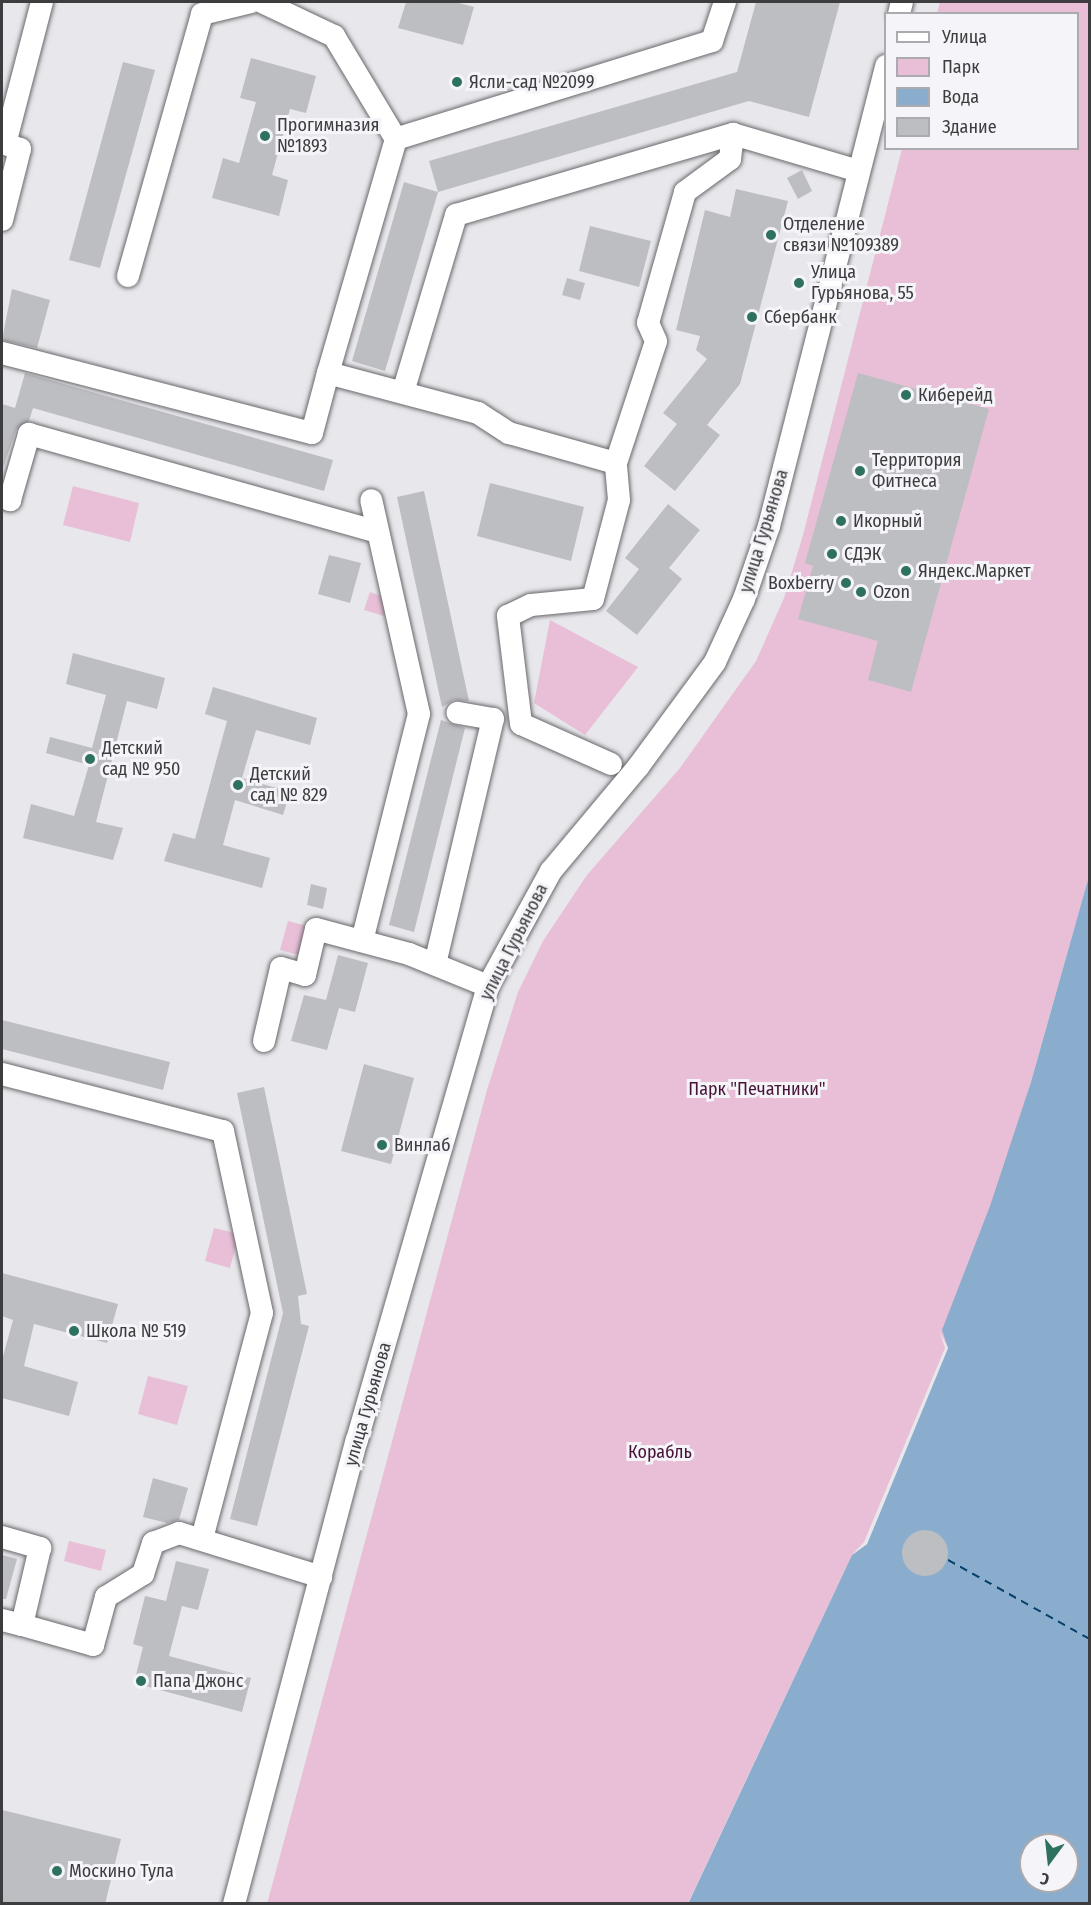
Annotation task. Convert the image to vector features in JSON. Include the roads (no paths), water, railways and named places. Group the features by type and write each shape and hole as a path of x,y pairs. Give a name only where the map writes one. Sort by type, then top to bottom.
{"street":[{"path":"2,220 20,149 3,144 42,2"},
{"path":"128,276 202,14 251,2"},
{"path":"2,352 312,433 396,139 334,36 262,2"},
{"path":"396,139 712,41 725,2"},
{"name":"улица Гурьянова","path":"234,1904 321,1577 488,986 550,871 638,767 708,671 744,599 769,526 884,70"},
{"path":"403,392 456,215 733,134 859,171"},
{"path":"611,764 521,724 507,616 531,605 593,600 619,500 616,463 656,341 648,323 685,192 730,159 733,134"},
{"path":"328,373 478,413 509,433 616,463"},
{"path":"2,497 10,500 29,434 378,532"},
{"path":"362,941 419,714 371,500"},
{"path":"419,714 453,713 493,719 435,964"},
{"path":"264,1041 282,968 305,975 316,929 435,964 488,986"},
{"path":"2,1074 223,1131 262,1313 202,1538"},
{"path":"2,1538 40,1548 12,1623 93,1645 106,1597 143,1574 153,1543 179,1533 202,1538 321,1577"}],"water":[{"path":"1089,876 1089,1903 688,1904 852,1555 867,1544 948,1348 942,1330 990,1206 1031,1082"}],"place":[{"name":"Ясли-сад №2099","path":"457,82"},
{"name":"Прогимназия №1893","path":"265,136"},
{"name":"Отделение связи №109389","path":"771,235"},
{"name":"Улица Гурьянова, 55","path":"799,283"},
{"name":"Сбербанк","path":"752,317"},
{"name":"Киберейд","path":"906,395"},
{"name":"Территория Фитнеса","path":"860,471"},
{"name":"Икорный","path":"841,521"},
{"name":"СДЭК","path":"832,554"},
{"name":"Яндекс.Маркет","path":"906,571"},
{"name":"Boxberry","path":"846,583"},
{"name":"Ozon","path":"861,592"},
{"name":"Детский сад № 950","path":"90,759"},
{"name":"Детский сад № 829","path":"238,785"},
{"name":"Винлаб","path":"382,1145"},
{"name":"Школа № 519","path":"74,1331"},
{"name":"Папа Джонс","path":"141,1681"},
{"name":"Москино Тула","path":"57,1871"}],"park label":[{"name":"Парк \"Печатники\"","path":"757,1089"},
{"name":"Корабль","path":"660,1452"}]}
